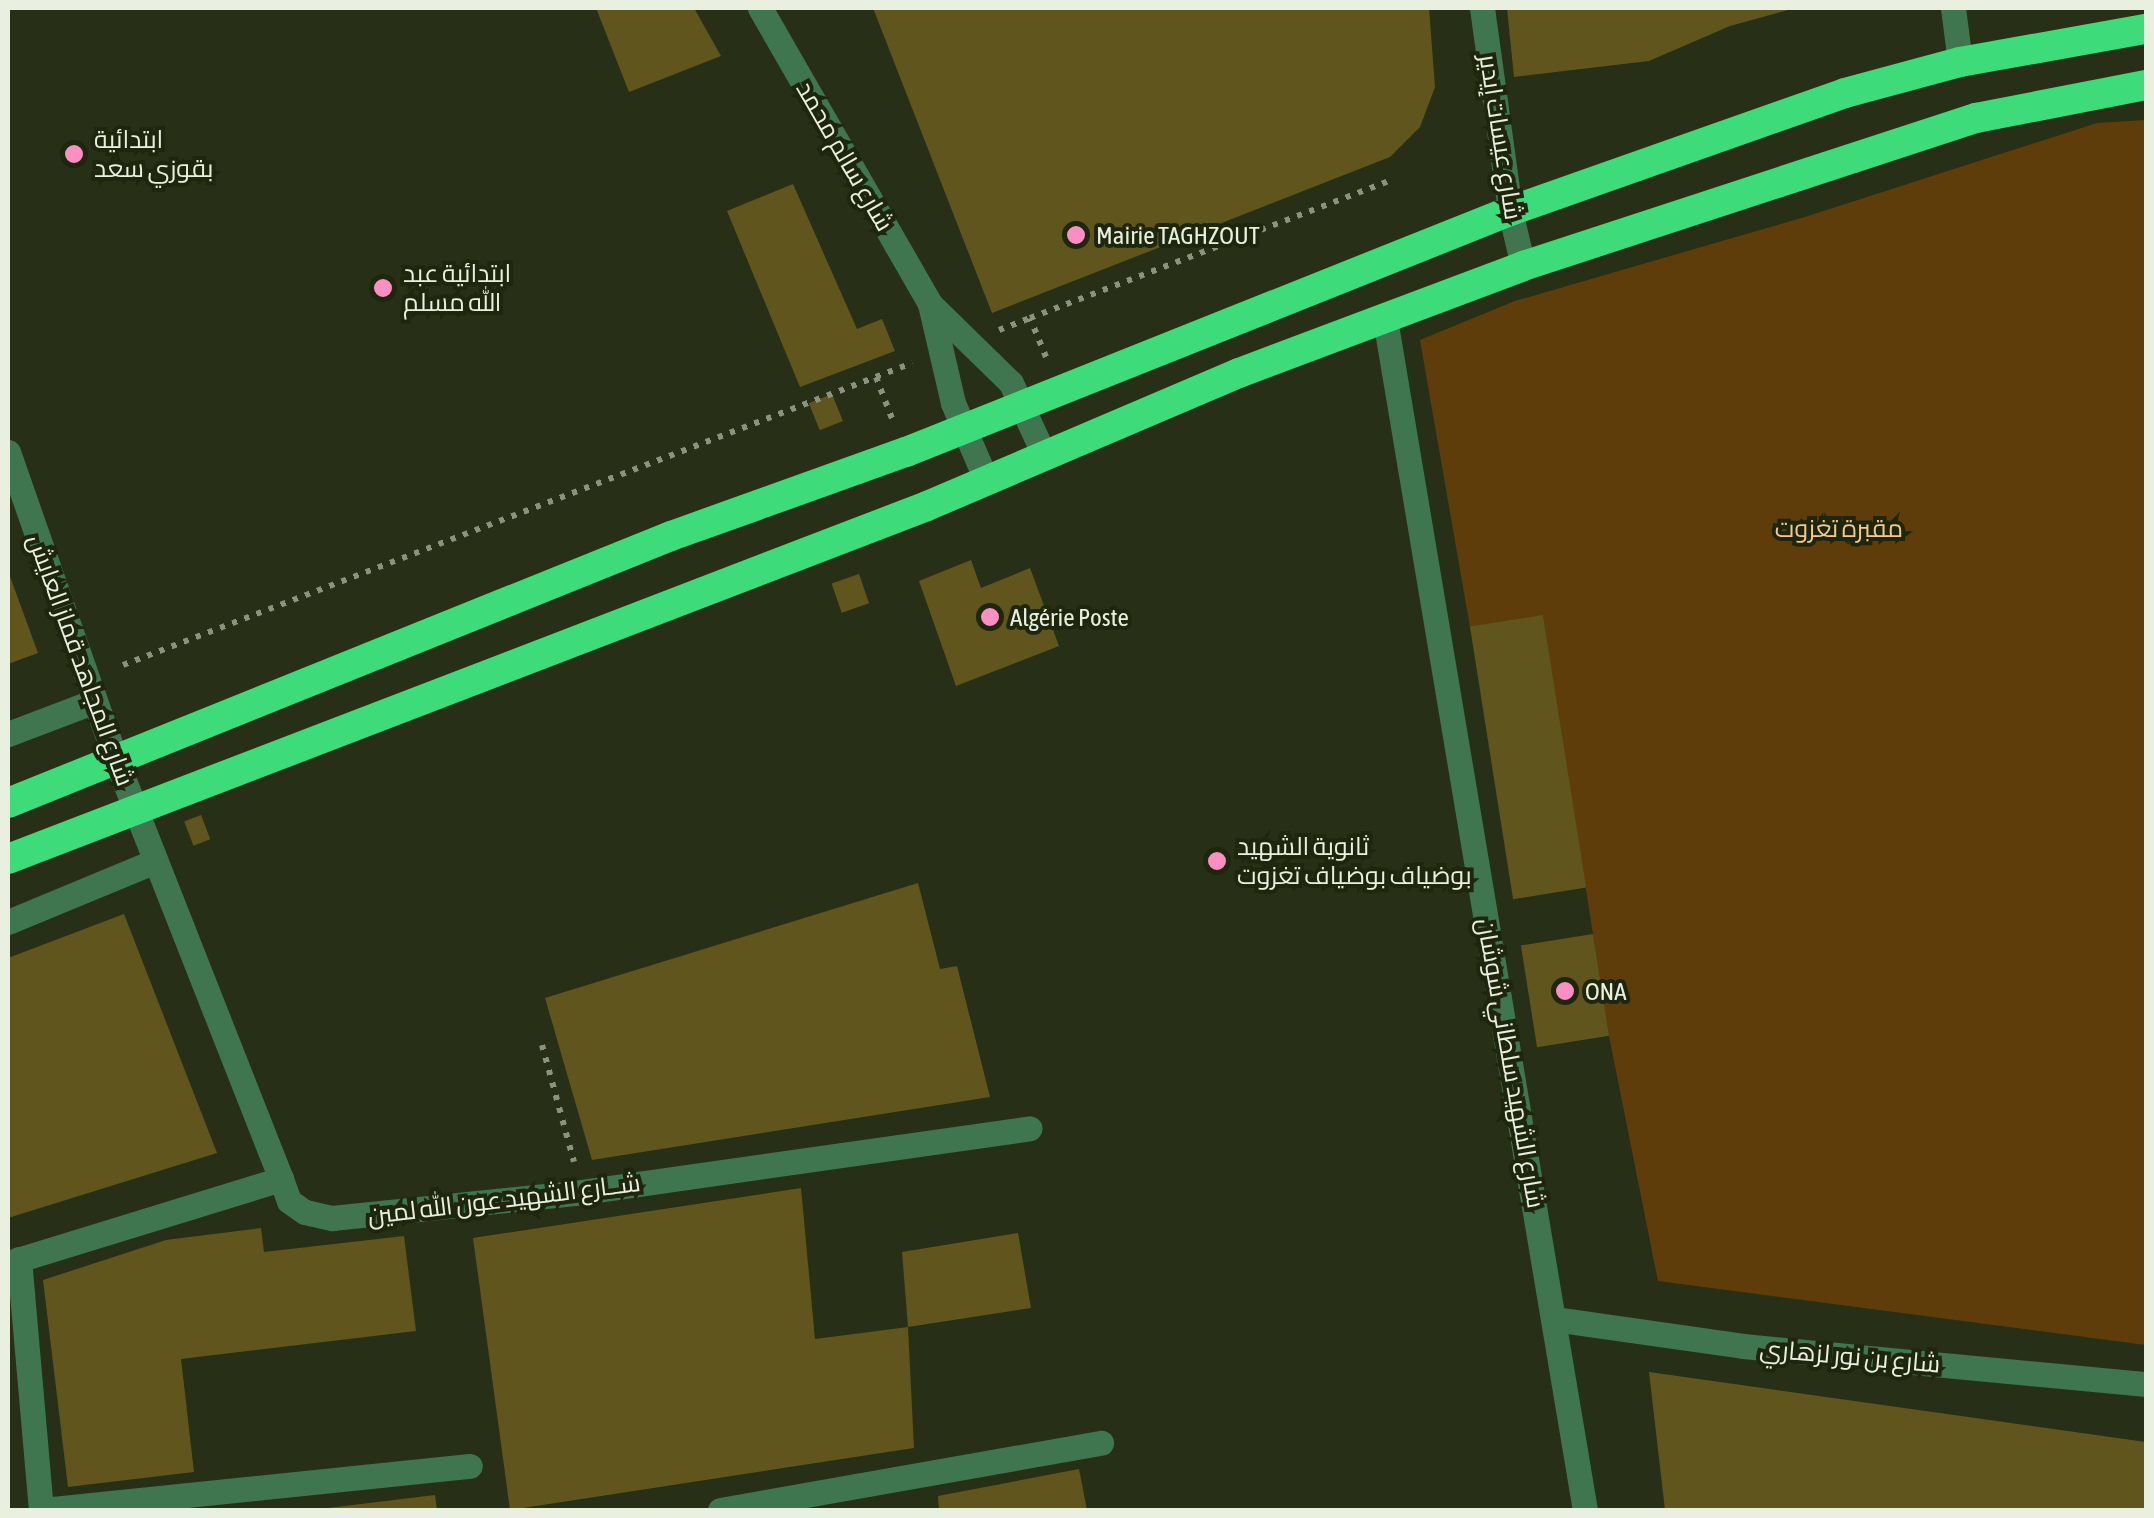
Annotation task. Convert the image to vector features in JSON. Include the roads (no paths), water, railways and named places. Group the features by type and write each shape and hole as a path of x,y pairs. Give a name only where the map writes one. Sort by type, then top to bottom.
{"highway":[{"path":"8,803 671,536 906,452 1510,211 1845,93 1960,62 2146,29"},
{"path":"8,859 987,482 1239,373 1524,266 1976,118 2146,85"}],"street":[{"name":"شارع سالم محمد","path":"760,8 930,304 1011,384 1045,458"},
{"name":"شارع عيسات إيدير","path":"1482,8 1510,211 1524,266"},
{"path":"1953,8 1960,62"},
{"name":"شارع سالم محمد","path":"930,304 964,429 987,482"},
{"name":"شارع الشهيد سلطاني شوشان","path":"1385,320 1585,1510"},
{"name":"شارع المجاهد قماز العايش","path":"8,452 116,760 281,1179"},
{"path":"8,734 95,700"},
{"path":"8,922 155,860"},
{"name":"شــارع الشهيد عون الله لمين","path":"281,1179 289,1202 305,1212 332,1218 582,1192 1029,1128"},
{"path":"281,1179 13,1261 42,1510 470,1466"},
{"name":"شارع بن نور لزهاري","path":"1554,1319 1743,1346 2146,1384"},
{"path":"720,1510 1101,1444"}],"place":[{"name":"ابتدائية بقوزي سعد","path":"74,154"},
{"name":"Mairie TAGHZOUT","path":"1076,235"},
{"name":"ابتدائية عبد الله مسلم","path":"383,288"},
{"name":"Algérie Poste","path":"990,617"},
{"name":"ثانوية الشهيد بوضياف بوضياف تغزوت","path":"1217,861"},
{"name":"ONA","path":"1565,991"}],"park label":[{"name":"مقبرة تغزوت","path":"1839,528"}]}
